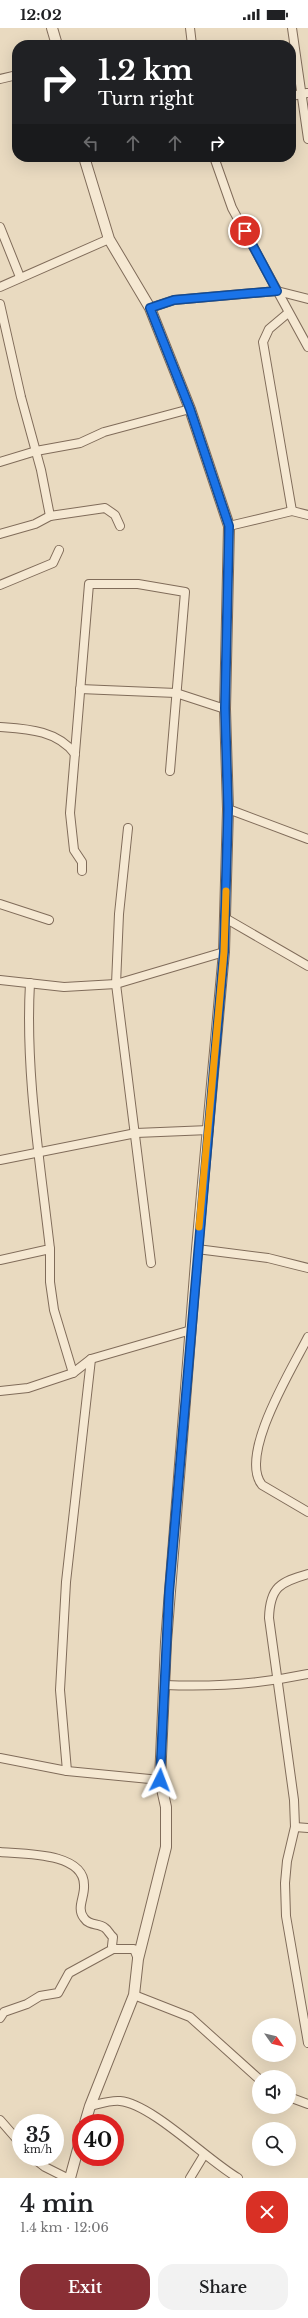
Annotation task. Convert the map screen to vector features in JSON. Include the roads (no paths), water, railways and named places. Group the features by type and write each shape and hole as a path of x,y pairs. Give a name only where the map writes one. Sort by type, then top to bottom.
{"street":[{"path":"52,28 56,40"},
{"path":"190,28 191,40"},
{"path":"292,28 294,40"},
{"path":"296,48 305,93 308,139"},
{"path":"0,79 12,76"},
{"path":"86,162 109,239 150,308 190,409 229,526 225,708 228,809 224,952 197,1249 169,1593 160,1780 166,1807 166,1847 138,1959 134,1995 88,2114"},
{"path":"216,162 232,208 288,313 308,346"},
{"path":"0,227 20,277"},
{"path":"0,287 109,239"},
{"path":"150,308 174,300 277,291 308,300"},
{"path":"0,304 21,397 36,451 50,516"},
{"path":"288,313 269,329 264,342 292,511"},
{"path":"0,462 36,451 80,443 104,432 190,409"},
{"path":"0,534 35,524 50,516 105,508 115,515 120,526"},
{"path":"229,526 292,511 308,515"},
{"path":"0,585 53,563 59,550"},
{"path":"82,871 82,862 74,850 70,813 90,584 138,584 186,592 170,771"},
{"path":"80,689 176,693 225,708"},
{"path":"0,727 53,735 67,744 75,754"},
{"path":"228,809 308,839"},
{"path":"128,828 119,914 116,984 136,1133 151,1263"},
{"path":"0,904 48,920"},
{"path":"225,918 308,966"},
{"path":"0,980 64,987 116,984 224,952"},
{"path":"30,983 28,1017 30,1052 50,1249 50,1282 54,1310 73,1373"},
{"path":"0,1160 136,1133 209,1130"},
{"path":"0,1260 50,1249"},
{"path":"197,1249 268,1258 308,1268"},
{"path":"0,1391 28,1388 73,1373 91,1359 191,1330"},
{"path":"308,1337 267,1418 258,1443 256,1469 258,1480 262,1485 308,1512"},
{"path":"67,1771 60,1690 66,1582 91,1359"},
{"path":"308,1574 288,1580 277,1588 272,1596 269,1618 276,1681 294,1800 295,1827 287,1861 284,1883 286,1916 308,2043"},
{"path":"165,1685 210,1685 276,1681 308,1674"},
{"path":"0,1758 67,1771 160,1780"},
{"path":"295,1827 308,1828"},
{"path":"0,1852 62,1859 76,1869 84,1880 80,1911 82,1916 86,1921 105,1927 113,1937 113,1948"},
{"path":"0,2018 4,2012 27,2004 40,1996 58,1994 69,1973 113,1948 134,1949 138,1959"},
{"path":"134,1995 190,2017 252,2073"},
{"path":"296,2100 308,2104"},
{"path":"90,2106 119,2101 135,2105 152,2114 204,2155 238,2178"},
{"path":"0,2120 12,2134"},
{"path":"190,2178 204,2155"},
{"path":"44,2166 69,2178 73,2166"}]}
